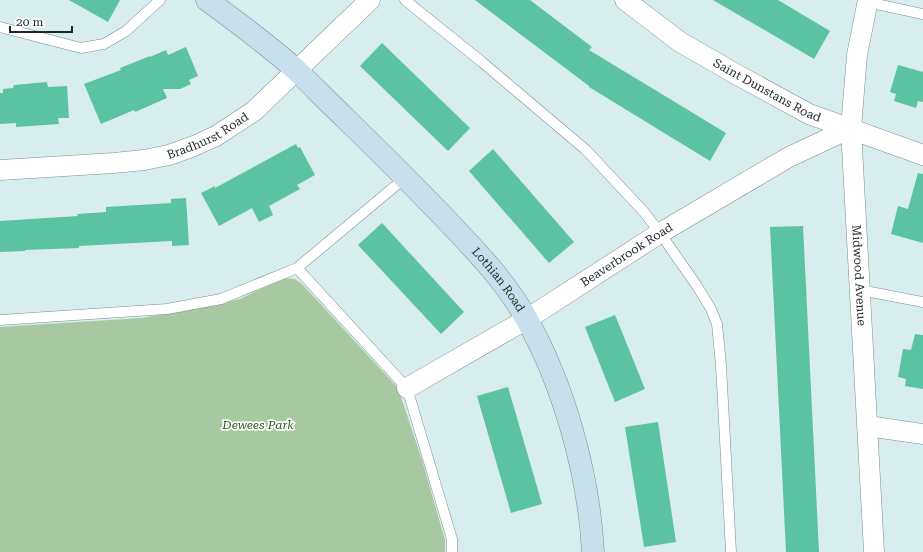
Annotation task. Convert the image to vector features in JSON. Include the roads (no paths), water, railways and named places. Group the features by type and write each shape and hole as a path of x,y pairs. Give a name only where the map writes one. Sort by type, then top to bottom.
{"street":[{"name":"Lothian Road","path":"206,0 254,35 295,70 406,177 495,272 512,295 527,319 551,369 567,413 577,449 588,502 593,552"},
{"name":"Bradhurst Road","path":"0,170 114,163 169,155 216,136 254,111 295,70 370,0"},
{"name":"Saint Dunstans Road","path":"625,0 680,42 809,114 923,155"},
{"name":"Midwood Avenue","path":"867,1 857,55 850,128 874,552"},
{"name":"Beaverbrook Road","path":"407,388 527,319 660,233 789,157 850,128"},
{"path":"868,426 923,434"}],"lane":[{"path":"0,27 80,48 104,44 126,31 160,0"},
{"path":"405,0 482,62 586,150 644,212 697,286 711,309 717,324 721,365 731,552"},
{"path":"867,1 923,14"},
{"path":"0,320 167,309 221,299 296,268 406,177"},
{"path":"296,268 407,388 452,539 452,552"},
{"path":"860,290 923,302"}],"park label":[{"name":"Dewees Park","path":"258,425"}]}
